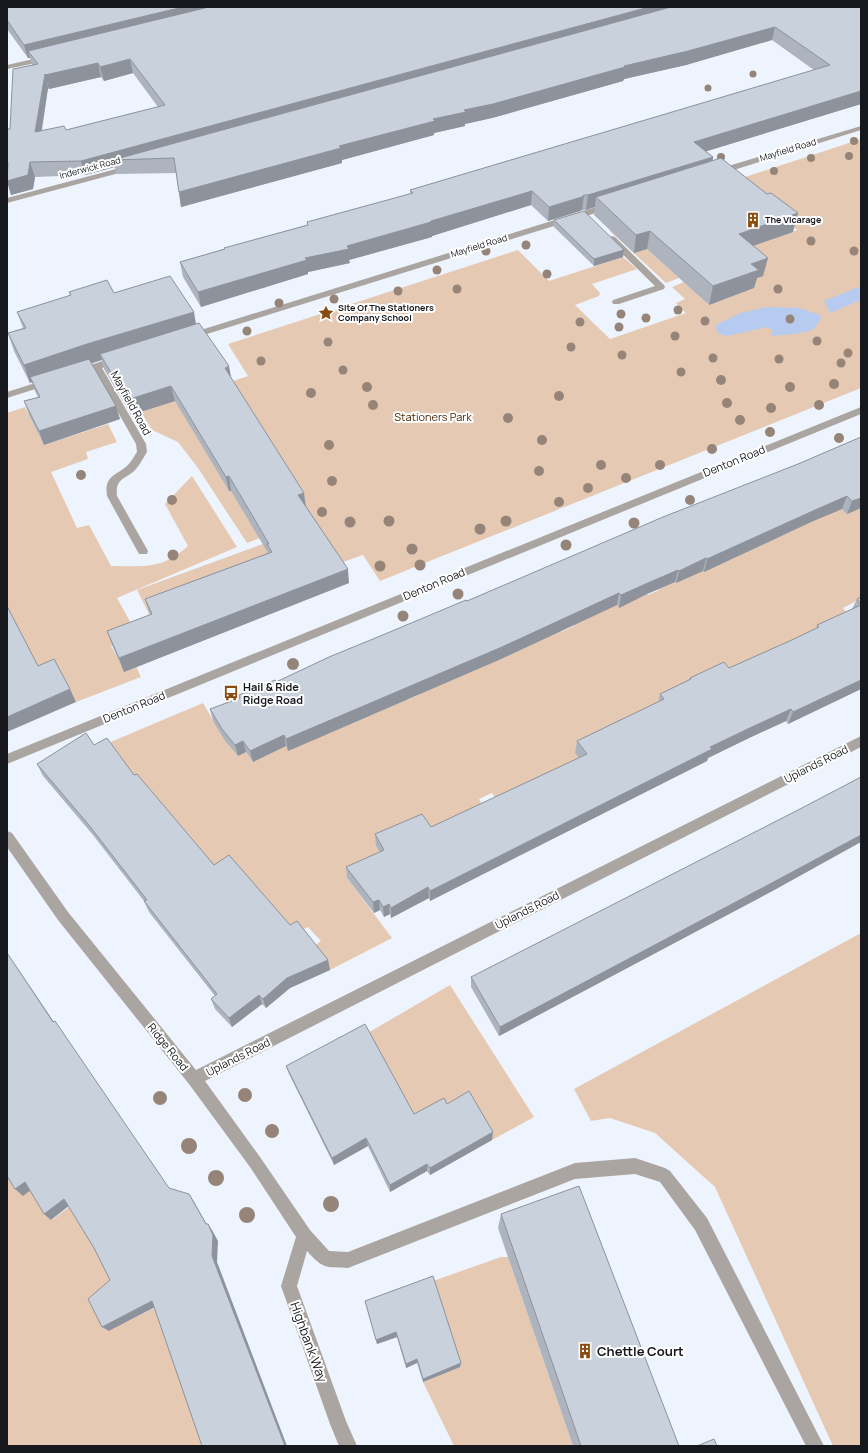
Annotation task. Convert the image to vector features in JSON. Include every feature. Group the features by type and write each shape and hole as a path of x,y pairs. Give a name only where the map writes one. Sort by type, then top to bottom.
{"street":[{"path":"7,67 52,56"},
{"name":"Mayfield Road","path":"710,174 861,128"},
{"name":"Inderwick Road","path":"7,201 137,165"},
{"name":"Mayfield Road","path":"186,338 588,216 614,204"},
{"path":"607,234 661,287 616,302"},
{"name":"Mayfield Road","path":"7,395 126,356"},
{"name":"Mayfield Road","path":"96,366 141,444 142,452 138,460 124,474 114,480 111,488 112,496 143,551"},
{"name":"Denton Road","path":"7,759 328,628 560,531 861,410"},
{"name":"Uplands Road","path":"194,1079 861,741"},
{"name":"Ridge Road","path":"7,837 63,916 194,1079 255,1162 304,1236 325,1259 348,1260 575,1171 634,1166 665,1176 701,1224 815,1446"},
{"name":"Highbank Way","path":"304,1236 289,1286 338,1424 348,1446"}],"green space":[{"name":"Stationers Park","path":"861,139 861,388 380,581 363,555 337,564 274,566 149,614 137,590 312,526 308,520 247,543 198,468 178,442 152,430 141,412 248,376 228,344 518,250 549,281 623,257 637,269 592,284 600,293 599,296 575,305 610,339 686,313 676,303 685,299 672,287 684,282 709,305 754,288 692,216 772,239 797,230 736,180"},
{"path":"637,222 631,234 679,278 666,283 610,231"},
{"path":"25,407 44,445 108,424 117,442 86,452 88,459 51,472 77,528 89,525 111,566 143,566 161,563 178,554 188,546 165,504 192,476 237,547 117,598 138,636 111,646 118,658 136,666 141,677 76,702 60,673 42,680 7,629 7,413"},
{"path":"861,508 861,603 858,600 843,608 853,619 575,752 585,766 500,806 492,793 479,799 487,813 347,878 392,938 330,970 312,948 321,941 308,927 290,936 212,880 94,749 203,703 225,741 238,756 246,752 253,762 286,746 289,751 332,715 341,728 357,721 366,702 374,714 388,707 399,687 407,700 421,694 429,674 438,686 543,639 553,621 561,632 574,626 566,615 610,598 619,607 637,583 648,595 659,590 649,579 719,549 730,560 767,542 775,530 781,536 792,531 808,510"},
{"path":"861,933 861,1446 833,1446 715,1187 655,1133 610,1118 591,1121 574,1089"},
{"path":"450,985 534,1117 492,1140 468,1099 411,1124 366,1034"},
{"path":"7,1146 52,1220 82,1197 116,1285 95,1304 109,1331 156,1307 206,1446 7,1446"},
{"path":"501,1257 508,1257 573,1446 454,1446 423,1382 460,1367 433,1281"}],"water":[{"path":"861,286 861,302 858,301 830,313 824,301"},
{"path":"767,307 799,308 820,315 821,319 813,330 795,334 771,336 773,331 767,327 727,336 717,333 716,325 740,313"}],"building":[{"path":"7,7 183,7 24,45 7,20"},
{"path":"209,7 649,7 81,161 30,162 28,175 7,181 7,129 10,129 13,69 38,64 28,51","holes":["130,59 165,105 66,130 64,126 35,132 45,74 98,63 100,67"]},
{"path":"671,7 861,7 861,91 694,142 713,157 584,195 582,197 549,207 532,191 347,246 349,249 305,258 307,260 198,292 180,262 225,249 224,248 308,225 307,222 413,193 410,190 830,65 775,27 688,51 624,66 625,67 493,104 464,110 466,112 433,119 435,121 339,146 341,148 179,192 174,158 113,160"},
{"path":"721,158 767,194 771,193 798,213 739,234 768,258 751,264 759,270 713,286 650,231 636,235 596,197"},
{"path":"584,211 624,250 594,259 554,220"},
{"path":"170,276 194,312 87,344 24,365 8,333 26,328 17,312 71,295 69,292 107,280 114,293"},
{"path":"199,323 229,366 225,368 304,493 298,495 348,569 119,658 107,631 152,614 145,599 272,552 267,544 269,544 229,476 226,477 171,386 127,400 100,354"},
{"path":"89,359 116,406 39,431 24,401 40,397 30,377"},
{"path":"861,437 861,498 852,501 847,496 707,559 706,558 621,595 619,593 502,647 286,739 284,735 250,751 243,741 235,745 222,729 210,709 240,698 239,695 275,680 276,682 329,657 466,600 467,601 663,517 798,464"},
{"path":"861,597 861,604 857,599"},
{"path":"861,605 861,680 793,712 791,709 710,747 712,749 430,891 428,887 391,908 389,904 383,907 379,900 373,902 346,867 384,850 375,834 422,814 431,827 587,754 577,741 664,699 660,694 724,662 729,668 794,639 819,627 817,625"},
{"path":"7,606 38,666 54,659 70,689 7,717"},
{"path":"86,733 94,745 107,738 134,775 137,774 214,865 229,855 290,925 297,921 328,960 287,978 263,999 259,995 229,1018 211,999 217,994 144,901 147,900 88,824 37,764"},
{"path":"861,777 861,835 500,1027 471,977"},
{"path":"7,953 53,1022 55,1021 169,1188 189,1194 206,1224 208,1224 213,1235 212,1256 285,1446 202,1446 152,1301 102,1327 88,1299 110,1280 94,1248 64,1199 44,1214 25,1182 15,1189 7,1176"},
{"path":"365,1024 414,1114 444,1098 447,1104 469,1091 493,1132 430,1168 427,1164 390,1185 366,1138 332,1158 286,1066"},
{"name":"Chettle Court","path":"579,1186 679,1446 581,1446 501,1214"},
{"path":"433,1276 461,1363 423,1379 417,1359 406,1364 396,1332 376,1340 365,1301"},
{"path":"714,1439 717,1446 697,1446"}],"place":[{"name":"The Vicarage","path":"753,220"},
{"name":"Site Of The Stationers Company School","path":"326,313"},
{"name":"Hail & Ride Ridge Road","path":"231,693"},
{"name":"Chettle Court","path":"585,1351"}]}
